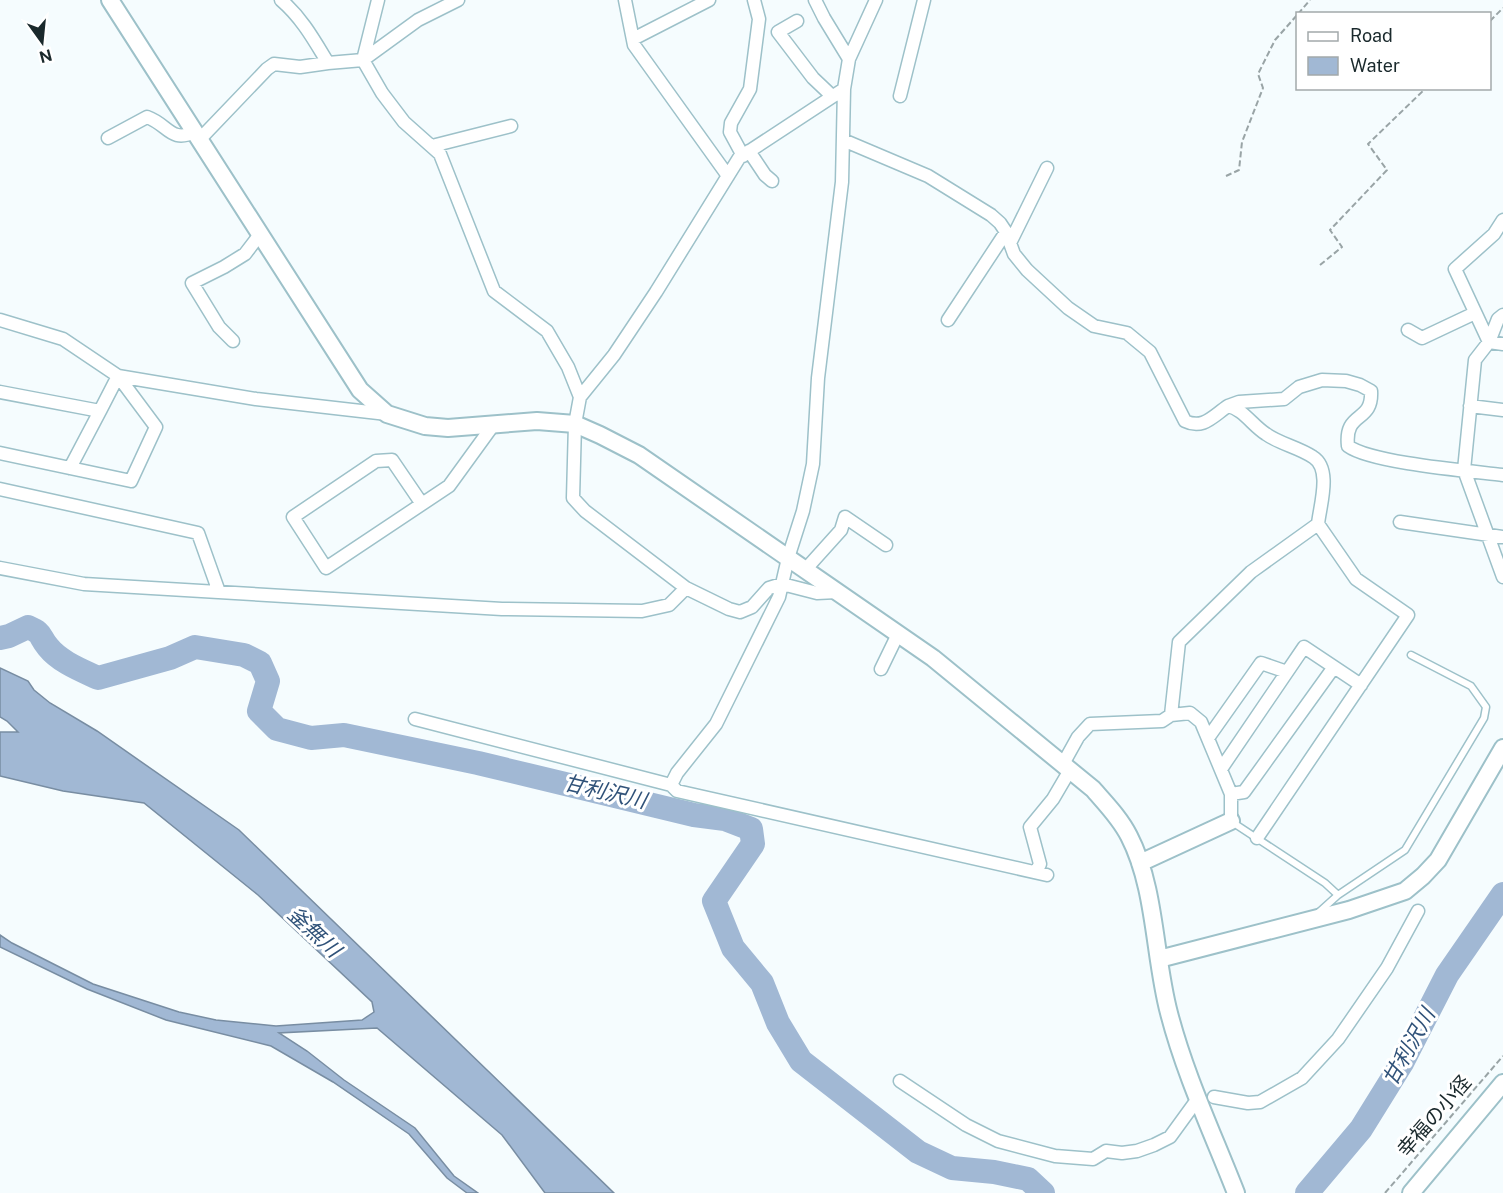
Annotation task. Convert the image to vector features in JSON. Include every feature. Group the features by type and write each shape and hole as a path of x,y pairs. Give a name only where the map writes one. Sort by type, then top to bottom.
{"street":[{"path":"110,0 360,390 387,414"},
{"path":"282,0 301,20 328,63"},
{"path":"378,0 363,60 382,93 404,122 440,154 494,291 547,331 568,367 580,397"},
{"path":"108,138 147,117 156,120 174,135 183,137 197,135 274,64 300,67 363,60 418,20 458,0"},
{"path":"625,0 634,45 728,176"},
{"path":"633,39 709,0"},
{"path":"754,0 759,19 750,89 731,123 730,132 746,154 772,181"},
{"path":"815,0 849,58"},
{"path":"671,785 677,773 716,724 779,597 788,558 803,512 813,464 818,378 842,182 844,89 849,58 876,0"},
{"path":"900,96 924,0"},
{"path":"798,21 778,32 813,78 832,96"},
{"path":"837,592 817,593 782,584 769,588 752,607 740,612 729,609 686,588 585,511 573,498 575,424 580,397 614,355 656,292 739,158 844,89"},
{"path":"432,146 511,126"},
{"path":"843,140 928,176 991,215 1000,223 1014,254 1027,270 1068,308 1094,326 1127,333 1150,352 1185,421 1200,425 1228,406 1239,402 1284,399 1299,387 1322,380 1346,381 1360,384 1371,391 1372,403 1364,415 1350,424 1347,434 1348,446 1357,452 1503,475"},
{"path":"948,320 1008,237 1047,168"},
{"path":"1489,342 1455,269 1494,234 1503,220"},
{"path":"232,341 219,327 192,283 245,254 261,233"},
{"path":"1408,330 1422,338 1475,313"},
{"path":"1503,315 1498,319 1489,342 1475,360 1464,470 1503,577"},
{"path":"0,320 63,339 118,376 156,427 131,481 0,453"},
{"path":"1489,342 1503,344"},
{"path":"118,376 256,399 387,414 425,426 448,428 537,421 575,424 639,455 933,658 1093,789 1114,813 1129,836 1140,863 1146,888 1168,1011 1181,1053 1236,1193"},
{"path":"70,468 118,376"},
{"path":"0,392 100,411"},
{"path":"1228,406 1236,408 1265,434 1315,458 1324,479 1318,524 1356,579 1408,615 1257,838"},
{"path":"1470,406 1503,410"},
{"path":"422,504 392,460 376,461 293,517 326,568 422,504 449,486 494,424"},
{"path":"0,489 198,533 219,592"},
{"path":"805,570 841,530 845,517 886,545"},
{"path":"1400,522 1503,537"},
{"path":"1171,715 1179,642 1251,572 1318,524"},
{"path":"0,568 84,584 481,609 642,611 669,605 686,588"},
{"path":"881,669 898,634"},
{"path":"1221,770 1304,647 1361,685"},
{"path":"1208,738 1261,663 1287,672"},
{"path":"1231,794 1244,792 1334,667"},
{"path":"415,719 671,785 677,791 1042,874 1030,827 1053,799 1077,737 1090,724 1162,721 1171,715 1190,713 1201,722 1231,794 1232,821 1140,863"},
{"path":"1159,959 1311,920 1405,891 1438,860 1503,748"},
{"path":"1214,1097 1260,1102 1302,1078 1338,1039 1387,968 1418,911"},
{"path":"900,1082 966,1125 998,1142 1055,1156 1093,1159 1106,1151 1122,1153 1137,1151 1170,1137 1194,1104"},
{"path":"1411,1193 1503,1083"}],"lane":[{"path":"1311,920 1338,895 1405,849 1484,718 1486,707 1471,686 1411,655"},
{"path":"1232,821 1338,895"}],"path":[{"path":"1300,12 1310,0"},
{"path":"1491,20 1503,8"},
{"path":"1226,176 1239,170 1242,142 1263,88 1258,74 1275,40 1296,16"},
{"path":"1320,265 1342,247 1330,230 1387,170 1368,144 1424,90"},
{"name":"幸福の小径","path":"1385,1193 1503,1056"}],"water":[{"name":"釜無川","path":"0,668 28,681 34,690 50,703 97,731 239,830 614,1193 545,1193 502,1135 377,1028 279,1033 415,1128 454,1176 478,1193 467,1193 447,1178 409,1134 333,1082 271,1046 166,1020 87,989 0,947 0,935 93,984 179,1012 216,1020 276,1026 362,1020 374,1012 372,1002 258,895 144,803 63,791 0,776 0,732 18,732 0,717"}],"waterway":[{"name":"甘利沢川","path":"0,638 28,627 33,629 39,633 58,657 98,678 170,658 195,647 244,655 260,663 268,681 259,711 277,729 311,738 344,735 478,763 694,815 725,819 751,829 753,844 714,901 733,948 762,983 778,1023 801,1061 918,1152 952,1168 994,1172 1028,1179 1043,1193"},
{"name":"甘利沢川","path":"1307,1193 1361,1129 1402,1063 1447,975 1503,894"}]}
